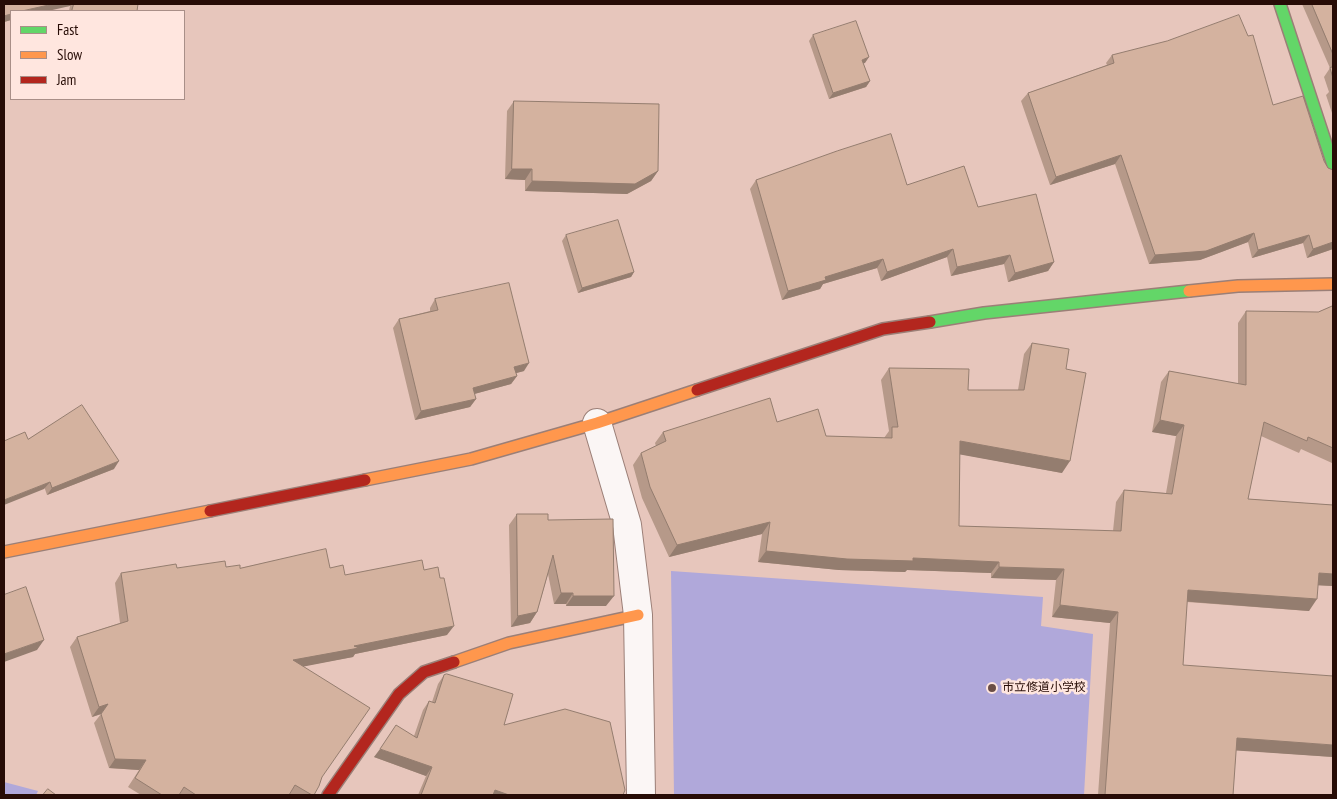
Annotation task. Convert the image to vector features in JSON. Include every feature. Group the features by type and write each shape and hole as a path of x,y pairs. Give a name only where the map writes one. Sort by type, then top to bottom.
{"street":[{"path":"1280,4 1333,165"},
{"path":"4,552 471,458 597,423 883,329 984,313 1238,286 1333,284"},
{"path":"597,423 627,525 638,615 641,795"},
{"path":"328,795 399,694 424,672 509,643 638,615"}],"shaded area":[{"path":"671,571 1043,597 1041,626 1093,634 1084,795 674,795"},
{"path":"4,782 38,791 36,795 4,795"}],"building":[{"path":"4,4 53,4 26,10 10,10 10,14 4,16"},
{"path":"74,4 138,4 137,10 72,10"},
{"path":"1312,4 1333,4 1333,54"},
{"path":"1239,15 1248,36 1253,35 1273,105 1303,96 1324,161 1328,168 1333,170 1333,242 1313,249 1309,235 1258,250 1254,233 1206,251 1155,255 1121,155 1056,177 1028,93 1114,63 1112,55 1167,41"},
{"path":"856,21 869,57 862,60 870,81 833,93 813,35"},
{"path":"1333,67 1333,78 1330,68"},
{"path":"514,101 659,104 658,171 635,184 532,181 532,169 512,169"},
{"path":"891,134 907,185 964,166 978,207 1036,194 1054,262 1015,273 1010,255 957,267 953,249 887,272 883,259 825,277 826,280 788,291 756,180"},
{"path":"618,220 634,272 582,288 566,235"},
{"path":"509,283 529,363 514,367 517,376 473,388 476,399 421,411 399,319 438,310 435,299"},
{"path":"1333,306 1333,448 1308,437 1307,441 1264,422 1248,499 1333,505 1333,574 1319,573 1317,599 1188,590 1183,665 1333,676 1333,745 1237,738 1233,795 1105,795 1118,612 1060,605 1064,569 999,567 999,562 913,558 913,561 847,559 766,551 770,522 677,545 650,487 641,453 666,441 663,432 770,398 777,422 818,409 826,436 892,438 892,427 898,427 889,368 969,369 968,390 1024,390 1032,343 1069,349 1066,369 1086,373 1070,461 960,441 959,526 1121,531 1124,490 1172,494 1184,425 1160,420 1169,371 1246,385 1246,311 1318,312"},
{"path":"82,405 119,461 52,488 50,482 4,500 4,441 25,432 28,439"},
{"path":"517,514 548,514 548,520 613,519 614,596 573,596 573,593 561,593 553,555 537,612 518,616"},
{"path":"326,549 330,568 343,565 345,575 422,560 424,570 438,567 440,578 444,578 454,626 354,646 359,648 293,660 370,708 322,777 314,795 295,785 289,795 196,795 184,787 179,795 162,795 135,778 146,760 115,759 101,714 108,704 99,707 77,637 128,621 121,573 176,564 177,568 225,561 226,567 240,565 240,568"},
{"path":"26,587 44,640 4,654 4,595"},
{"path":"447,674 513,694 504,725 565,709 610,722 625,790 623,795 509,795 495,790 493,795 421,795 432,767 380,749 396,725 417,738 429,701 435,703 444,675"},
{"path":"48,789 56,795 43,795"}],"traffic: fast":[{"path":"1280,4 1333,165"},
{"path":"930,322 984,313 1189,291"}],"traffic: slow":[{"path":"1189,291 1238,286 1333,284"},
{"path":"365,480 471,459 597,423 697,390"},
{"path":"4,552 210,511"},
{"path":"454,662 509,643 638,615"}],"traffic: jam":[{"path":"697,390 883,329 930,322"},
{"path":"210,511 365,480"},
{"path":"328,795 399,694 424,672 454,662"}],"place":[{"name":"市立修道小学校","path":"992,688"}]}
